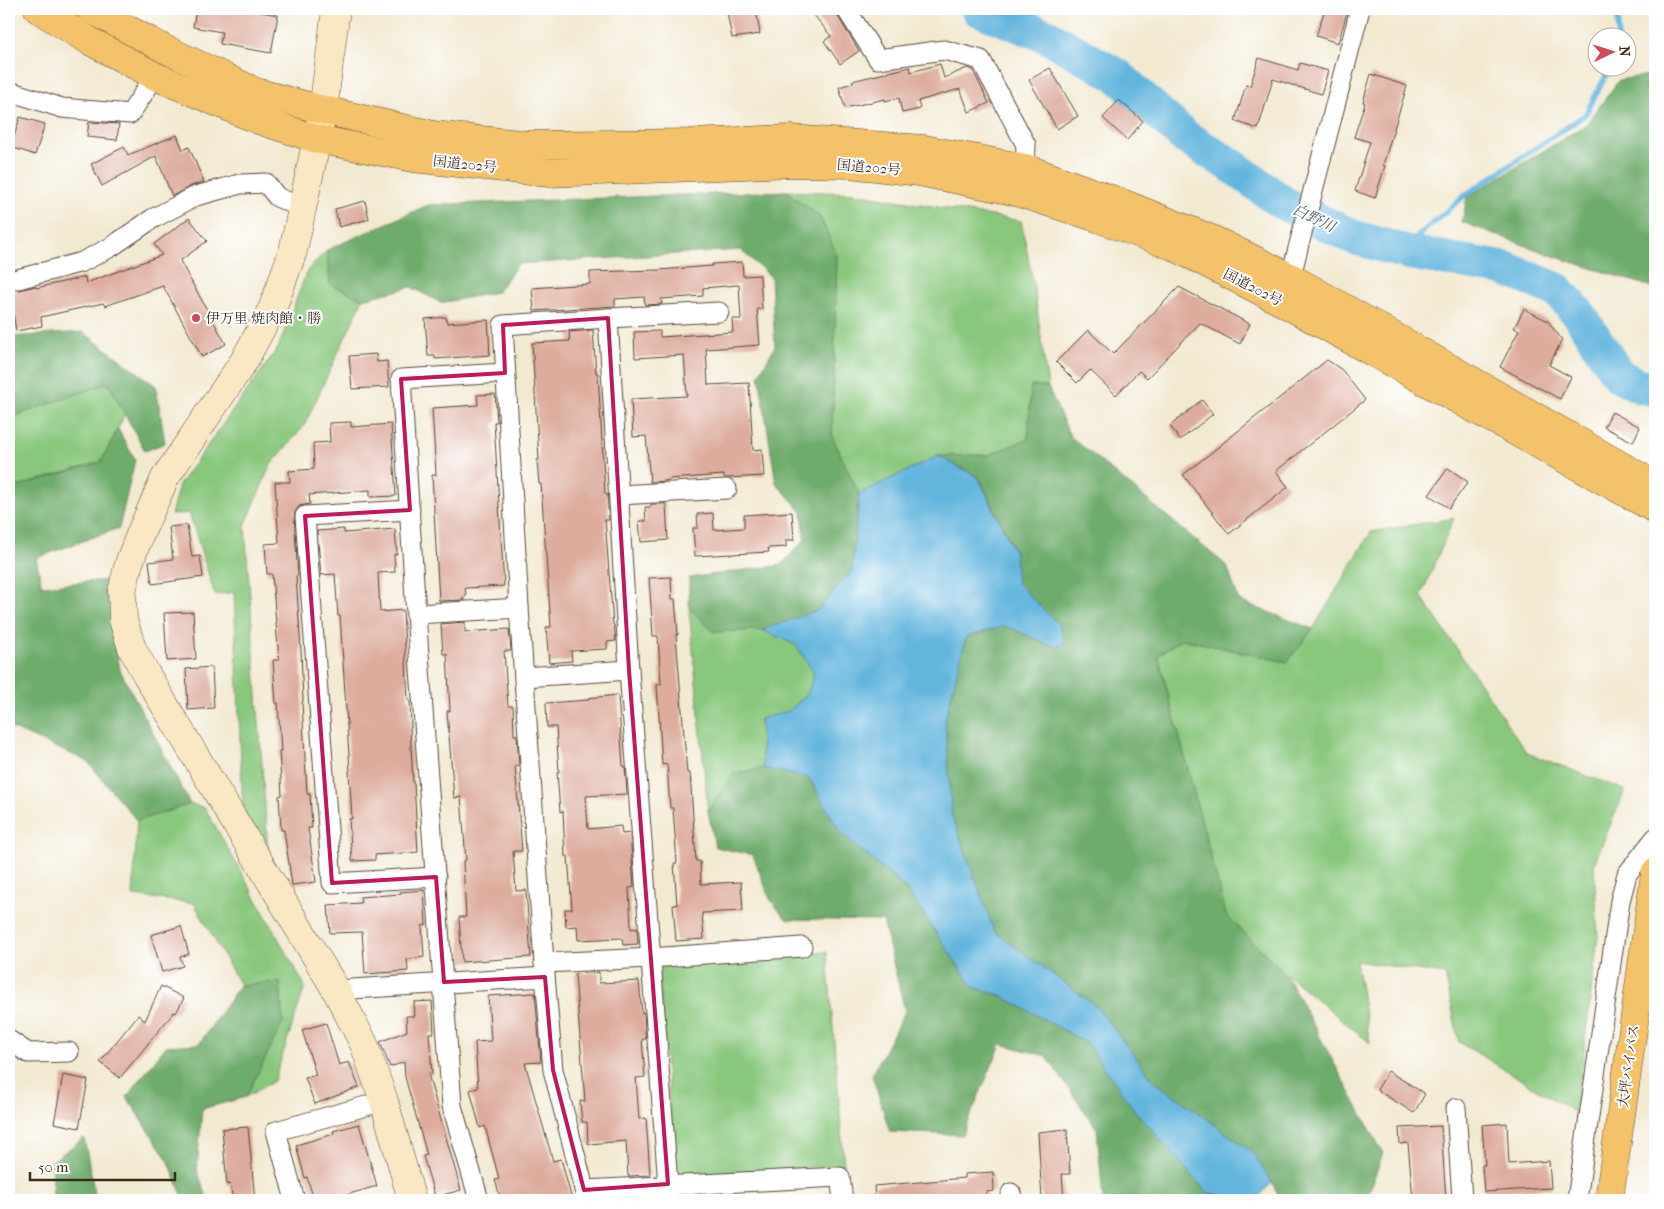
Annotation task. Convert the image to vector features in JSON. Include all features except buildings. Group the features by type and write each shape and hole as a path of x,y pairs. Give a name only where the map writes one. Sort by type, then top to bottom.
{"highway":[{"name":"国道202号","path":"38,9 88,40 155,76 258,120 317,139 413,158 549,173 794,163 849,164 919,172 1013,191 1097,218 1287,290 1655,485"},
{"name":"国道202号","path":"96,10 162,48 256,92 323,110 433,134 529,145 651,144 791,139 924,150 1025,168 1122,203 1214,240 1287,290 1655,509"},
{"name":"大坪バイパス","path":"1609,1200 1655,873"}],"street":[{"path":"336,9 323,110 317,139 293,251 273,307 244,362 166,478 140,532 122,591 124,620 132,648 336,990 364,1044 384,1101 412,1200"},
{"path":"846,9 878,59 944,50 981,60 1026,145 1025,168"},
{"path":"1287,290 1360,9"},
{"path":"9,91 62,108 130,114 155,76"},
{"path":"18,279 82,262 111,247 152,219 196,196 240,184 266,183 277,197 302,208"},
{"path":"719,312 503,325 519,608 544,970 553,1070 586,1195 668,1184 840,1177 843,1200"},
{"path":"608,318 629,670 668,1184"},
{"path":"479,1200 452,1106 401,379 505,373"},
{"path":"619,495 728,489"},
{"path":"410,510 305,516 332,883 436,877"},
{"path":"416,614 519,608"},
{"path":"524,677 629,670"},
{"path":"1577,1200 1620,901 1627,874 1655,838"},
{"path":"336,990 444,982 651,958 802,947"},
{"path":"9,1040 28,1053 68,1052"},
{"path":"295,1200 276,1131 384,1101"},
{"path":"1456,1108 1462,1200"}],"highlighted area":[{"path":"608,318 629,670 668,1184 584,1190 553,1070 545,977 444,982 436,877 332,883 305,516 410,510 401,379 505,373 503,325"}],"green space":[{"path":"1655,74 1655,288 1556,257 1462,222 1467,197 1586,125 1619,80"},
{"path":"786,191 854,193 1021,221 1034,288 1048,387 1031,386 1028,439 988,455 938,456 859,494 832,436 837,255 820,217"},
{"path":"786,191 820,217 837,255 832,436 859,494 852,570 818,610 762,630 714,632 689,608 689,578 781,565 805,539 802,512 776,483 759,375 775,346 771,277 741,250 518,264 497,292 441,303 411,287 363,299 330,284 327,250 428,205"},
{"path":"327,250 330,284 363,299 304,426 270,466 245,526 268,850 243,812 234,592 215,595 189,513 171,515 179,485 278,348 307,271"},
{"path":"83,332 156,386 165,443 145,451 108,383 9,418 9,337"},
{"path":"108,383 125,414 101,462 9,489 9,418"},
{"path":"1031,386 1048,387 1070,436 1227,566 1239,601 1313,629 1287,662 1182,639 1158,655 1226,915 1285,973 1383,1153 1366,1200 1280,1200 1272,1182 1252,1152 1154,1081 1096,1006 994,931 952,816 945,720 966,637 1005,626 1056,647 1059,625 1017,583 1015,552 979,477 938,456 988,455 1028,439"},
{"path":"118,429 135,460 119,528 36,558 42,586 106,580 120,670 190,804 137,821 87,761 9,727 9,489 101,462"},
{"path":"1454,518 1421,596 1527,753 1625,790 1594,864 1598,937 1576,1113 1459,1042 1445,974 1356,961 1370,1043 1285,973 1226,915 1158,655 1182,639 1287,662 1313,629 1371,532"},
{"path":"689,608 714,632 762,630 796,645 814,672 808,693 789,711 760,719 763,768 734,774 708,811"},
{"path":"763,768 809,778 841,833 907,890 973,987 1000,995 1087,1043 1135,1111 1208,1193 1249,1200 1103,1200 1097,1129 1046,1056 1001,1044 962,1135 890,1132 872,1075 905,1011 883,921 786,919 770,899 753,855 715,847 708,811 734,773"},
{"path":"190,804 205,808 305,986 274,1081 246,1097 283,1022 280,982 240,985 194,903 133,896 137,821"},
{"path":"827,952 844,1165 675,1176 658,965"},
{"path":"280,982 283,1022 246,1097 202,1109 197,1170 208,1200 184,1200 169,1162 127,1097 166,1046 199,1044 240,985"},
{"path":"84,1138 96,1200 53,1200 51,1162"}],"water":[{"path":"938,456 978,477 1015,553 1017,583 1059,625 1065,643 1056,647 1005,626 966,637 945,720 952,816 994,931 1096,1006 1154,1081 1252,1152 1272,1182 1256,1200 1208,1193 1135,1111 1087,1043 1000,995 973,987 907,890 841,833 809,778 763,768 760,719 789,711 808,693 814,673 796,645 762,630 818,610 852,570 859,494"}],"waterway":[{"name":"白野川","path":"978,9 1047,36 1118,76 1185,137 1231,165 1283,203 1353,237 1406,252 1506,269 1557,290 1579,314 1619,376 1640,386 1655,389"},
{"path":"1618,9 1618,28"},
{"path":"1406,252 1420,234 1464,196 1585,115 1605,78"}],"place":[{"name":"伊万里 焼肉館・勝","path":"196,318"}]}
